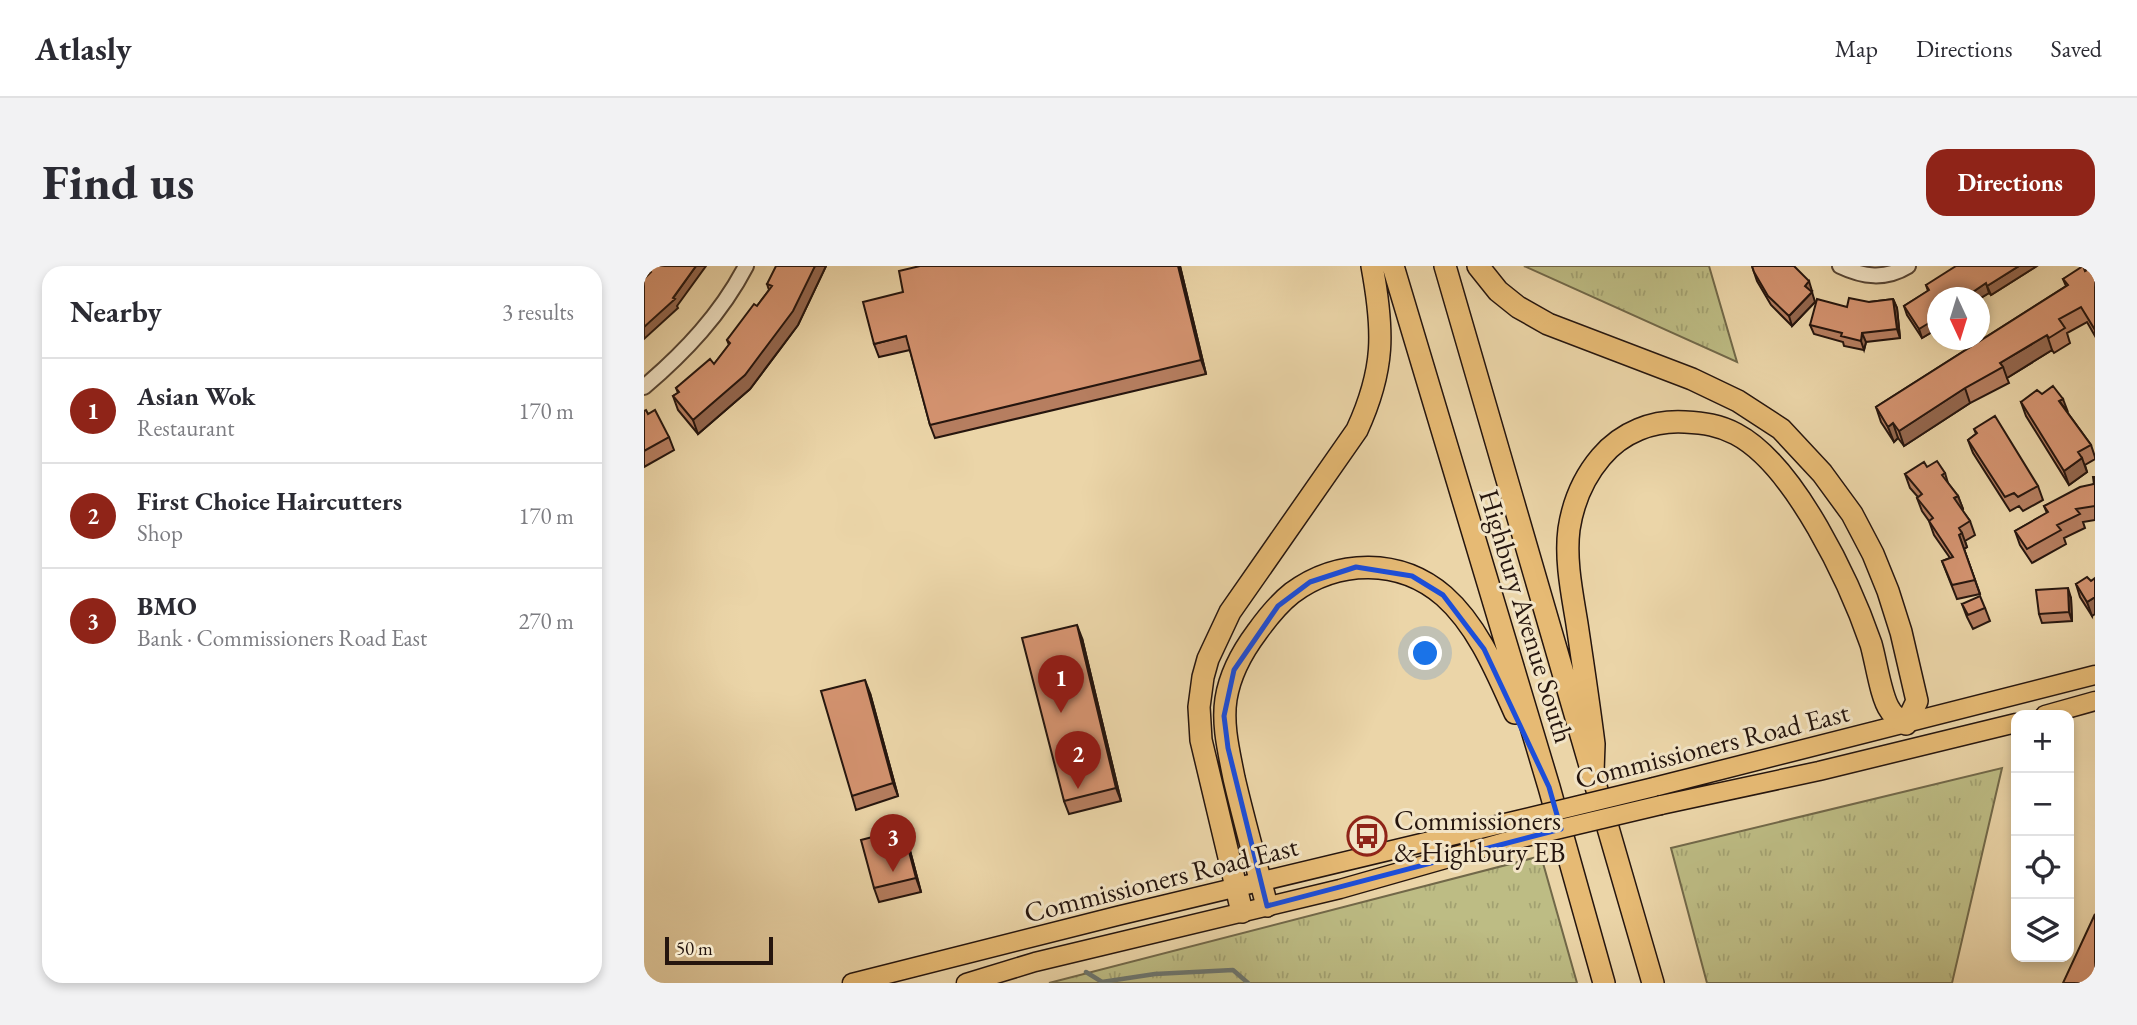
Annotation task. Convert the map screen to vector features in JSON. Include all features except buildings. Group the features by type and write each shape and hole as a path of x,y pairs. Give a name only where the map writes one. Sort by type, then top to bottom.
{"highway":[{"path":"1242,912 1201,740 1199,707 1203,677 1208,659 1230,612 1357,430 1371,400 1380,366 1381,332 1372,266"},
{"name":"Highbury Avenue South","path":"1393,266 1549,787 1604,983"},
{"name":"Highbury Avenue South","path":"1445,266 1653,983"},
{"path":"1478,266 1498,291 1518,307 1548,324 1692,379 1738,401 1781,429 1822,473 1853,514 1873,554 1888,591 1917,701 1906,724 1889,709 1871,645 1834,558 1796,495 1761,452 1738,435 1714,425 1680,422 1654,424 1616,442 1592,467 1584,482 1569,531 1570,574 1594,744 1593,772"},
{"path":"1267,906 1228,748 1224,716 1226,698 1234,670 1251,640 1278,606 1293,593 1333,572 1356,567 1394,570 1412,576 1443,595 1484,649 1549,787"}],"main road":[{"name":"Commissioners Road East","path":"966,983 1035,962 1340,889 1503,833 1654,787 2095,675"},
{"path":"2063,710 2095,701"},
{"path":"1906,724 1913,749"},
{"name":"Commissioners Road East","path":"852,983 1261,882 1819,771 2011,724"}],"street":[{"path":"644,387 670,365 715,318 746,266"},
{"path":"1840,266 1859,275 1879,276 1898,272 1908,266"}],"highlighted area":[{"path":"1356,567 1412,576 1443,595 1484,649 1549,787 1561,829 1267,906 1228,748 1224,716 1234,670 1278,606 1310,582"}],"green space":[{"path":"1524,266 1709,266 1737,362"},
{"path":"2002,768 1952,983 1707,983 1671,848"},
{"path":"1541,856 1577,983 1049,983"}],"waterway":[{"path":"1086,972 1102,982 1155,974 1233,970 1248,983"}],"place":[{"name":"Asian Wok","path":"1061,713"},
{"name":"First Choice Haircutters","path":"1078,789"},
{"name":"Commissioners & Highbury EB","path":"1367,836"},
{"name":"BMO","path":"893,872"}]}
